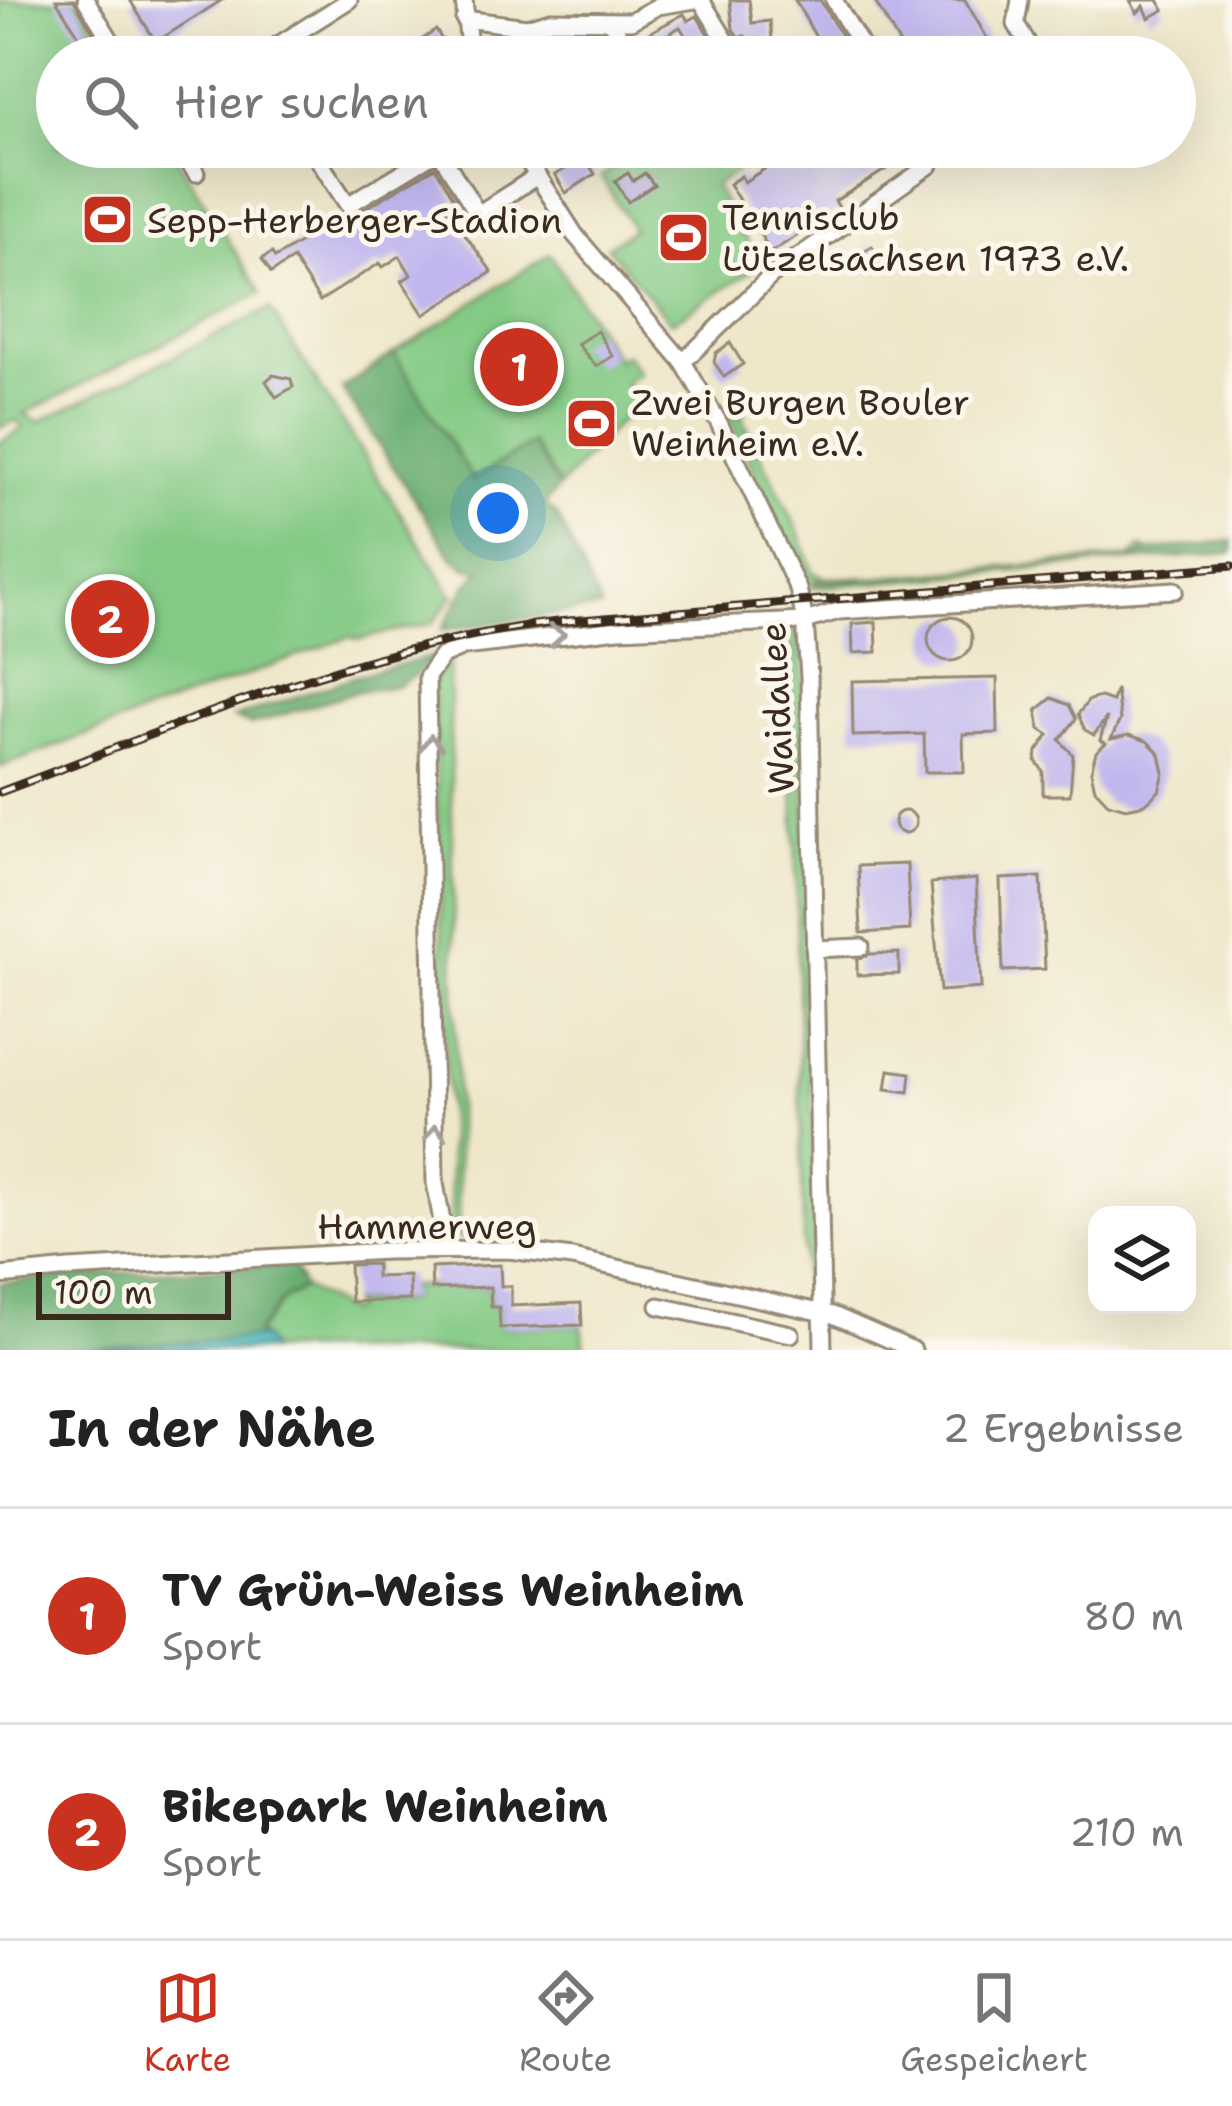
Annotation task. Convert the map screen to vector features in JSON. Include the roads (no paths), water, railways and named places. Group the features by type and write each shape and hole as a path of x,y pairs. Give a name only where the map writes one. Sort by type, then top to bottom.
{"street":[{"path":"86,0 109,36"},
{"path":"293,36 350,0"},
{"path":"464,0 467,36"},
{"path":"464,19 527,27 550,20 631,21 658,6 698,0 722,36"},
{"path":"834,0 855,36"},
{"path":"1020,0 1016,24 1023,36"},
{"path":"611,22 619,36"},
{"path":"193,168 196,173"},
{"path":"324,168 348,205 409,168"},
{"path":"450,168 478,214 537,176"},
{"name":"Waidallee","path":"532,168 575,235 683,362 719,423 788,566 805,621 823,1350"},
{"path":"683,362 771,276 926,168"},
{"path":"447,1249 436,1183 427,677 442,656 463,647 531,638 805,621 839,610 1175,590"},
{"path":"814,949 861,946"},
{"name":"Hammerweg","path":"0,1276 447,1249 508,1250 572,1258 822,1312 913,1350"},
{"path":"688,1285 691,1313"},
{"path":"659,1306 791,1334"}],"water":[{"path":"262,1337 271,1350 74,1350"}],"railway":[{"path":"0,792 274,690 485,633 557,622 1232,566"}],"place":[{"name":"Sepp-Herberger-Stadion","path":"108,220"},
{"name":"Tennisclub Lützelsachsen 1973 e.V.","path":"683,238"},
{"name":"TV Grün-Weiss Weinheim","path":"519,367"},
{"name":"Zwei Burgen Bouler Weinheim e.V.","path":"592,423"},
{"name":"Bikepark Weinheim","path":"110,619"}]}
